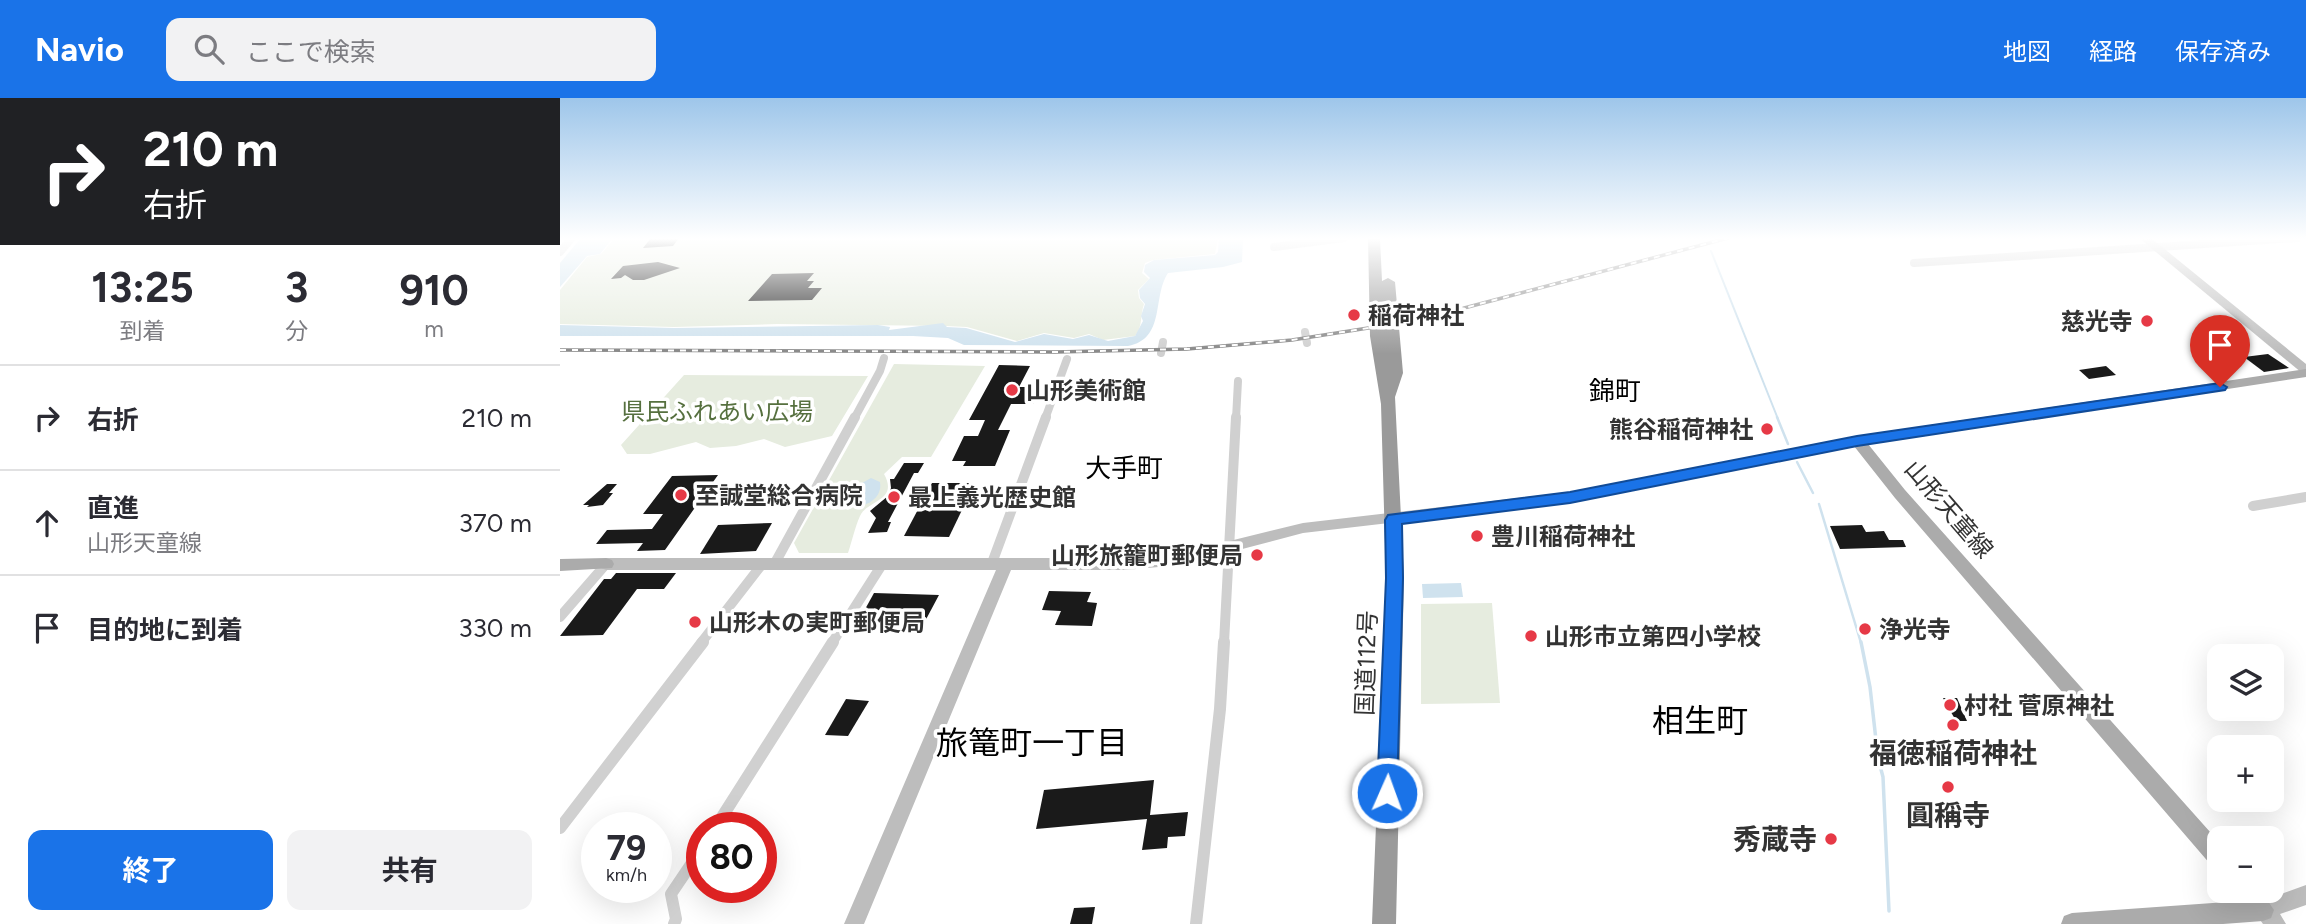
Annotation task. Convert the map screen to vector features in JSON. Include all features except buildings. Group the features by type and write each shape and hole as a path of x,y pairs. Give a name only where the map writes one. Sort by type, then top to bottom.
{"highway":[{"name":"国道112号","path":"1379,277 1384,318"},
{"name":"国道112号","path":"1383,277 1395,578 1384,924"}],"main road":[{"name":"山形天童線","path":"1857,441 2306,372"},
{"name":"山形天童線","path":"1857,441 1908,503 2207,844"},
{"path":"560,565 606,564"},
{"path":"2258,903 2270,917"},
{"path":"2072,924 2270,917"}],"street":[{"path":"2190,277 2306,372"},
{"path":"1305,332 1307,343"},
{"path":"1161,353 1163,342"},
{"path":"560,828 769,563 884,358"},
{"path":"854,924 999,563 1067,359"},
{"path":"1196,924 1216,763 1238,381"},
{"path":"560,617 606,564 1125,564 1181,559 1303,528 1394,520 1570,497 1857,441"},
{"path":"2253,506 2306,496"},
{"path":"725,812 883,563"},
{"path":"674,924 671,894 686,872"},
{"path":"2270,917 2306,895"}],"green space":[{"path":"571,277 1146,277 1149,279 1138,290 1139,298 1144,304 1135,336 1103,340 1089,334 1074,338 1044,333 1017,341 967,327 946,326 777,324 674,327 560,324 560,290"},
{"path":"894,364 985,366 931,457 902,457 884,474 888,490 860,516 848,553 799,553 794,543"},
{"name":"県民ふれあい広場","path":"684,375 868,376 832,436 785,447 764,439 736,446 710,448 696,442 650,454 627,454 621,445"},
{"path":"1492,603 1500,703 1421,704 1421,604"}],"water":[{"path":"560,277 569,277 560,287"},
{"path":"1166,277 1153,326 1140,342 1128,346 964,345 948,338 913,336 560,336 560,325 674,328 878,325 890,327 889,330 943,323 947,327 966,328 1015,342 1044,334 1073,339 1089,335 1108,341 1135,336 1143,321 1141,316 1145,304 1140,298 1139,290 1150,278"},
{"path":"871,478 880,482 879,493 875,498 866,504 849,505 855,487"},
{"path":"1461,583 1463,597 1423,598 1422,584"}],"waterway":[{"path":"1721,277 1778,419"},
{"path":"1777,417 1788,444"},
{"path":"1797,462 1813,493"},
{"path":"1819,504 1861,643"},
{"path":"1861,642 1870,687 1877,749"},
{"path":"1878,758 1883,777 1889,911"}],"railway":[{"path":"560,350 1055,352 1187,349 1292,340 1419,320 1583,277"}],"place":[{"name":"稲荷神社","path":"1354,315"},
{"name":"慈光寺","path":"2147,321"},
{"name":"山形美術館","path":"1012,390"},
{"name":"熊谷稲荷神社","path":"1767,429"},
{"name":"至誠堂総合病院","path":"681,495"},
{"name":"最上義光歴史館","path":"894,497"},
{"name":"豊川稲荷神社","path":"1477,536"},
{"name":"山形旅籠町郵便局","path":"1257,555"},
{"name":"山形木の実町郵便局","path":"695,622"},
{"name":"浄光寺","path":"1865,629"},
{"name":"山形市立第四小学校","path":"1531,636"},
{"name":"村社 菅原神社","path":"1950,705"},
{"name":"福徳稲荷神社","path":"1953,725"},
{"name":"圓稱寺","path":"1948,787"},
{"name":"秀蔵寺","path":"1831,839"}],"district":[{"name":"錦町","path":"1615,391"},
{"name":"大手町","path":"1124,468"},
{"name":"相生町","path":"1700,721"},
{"name":"旅篭町一丁目","path":"1032,743"}],"route":[{"path":"1387,793 1395,578 1394,520 1539,502 1857,441 2220,387"}]}
